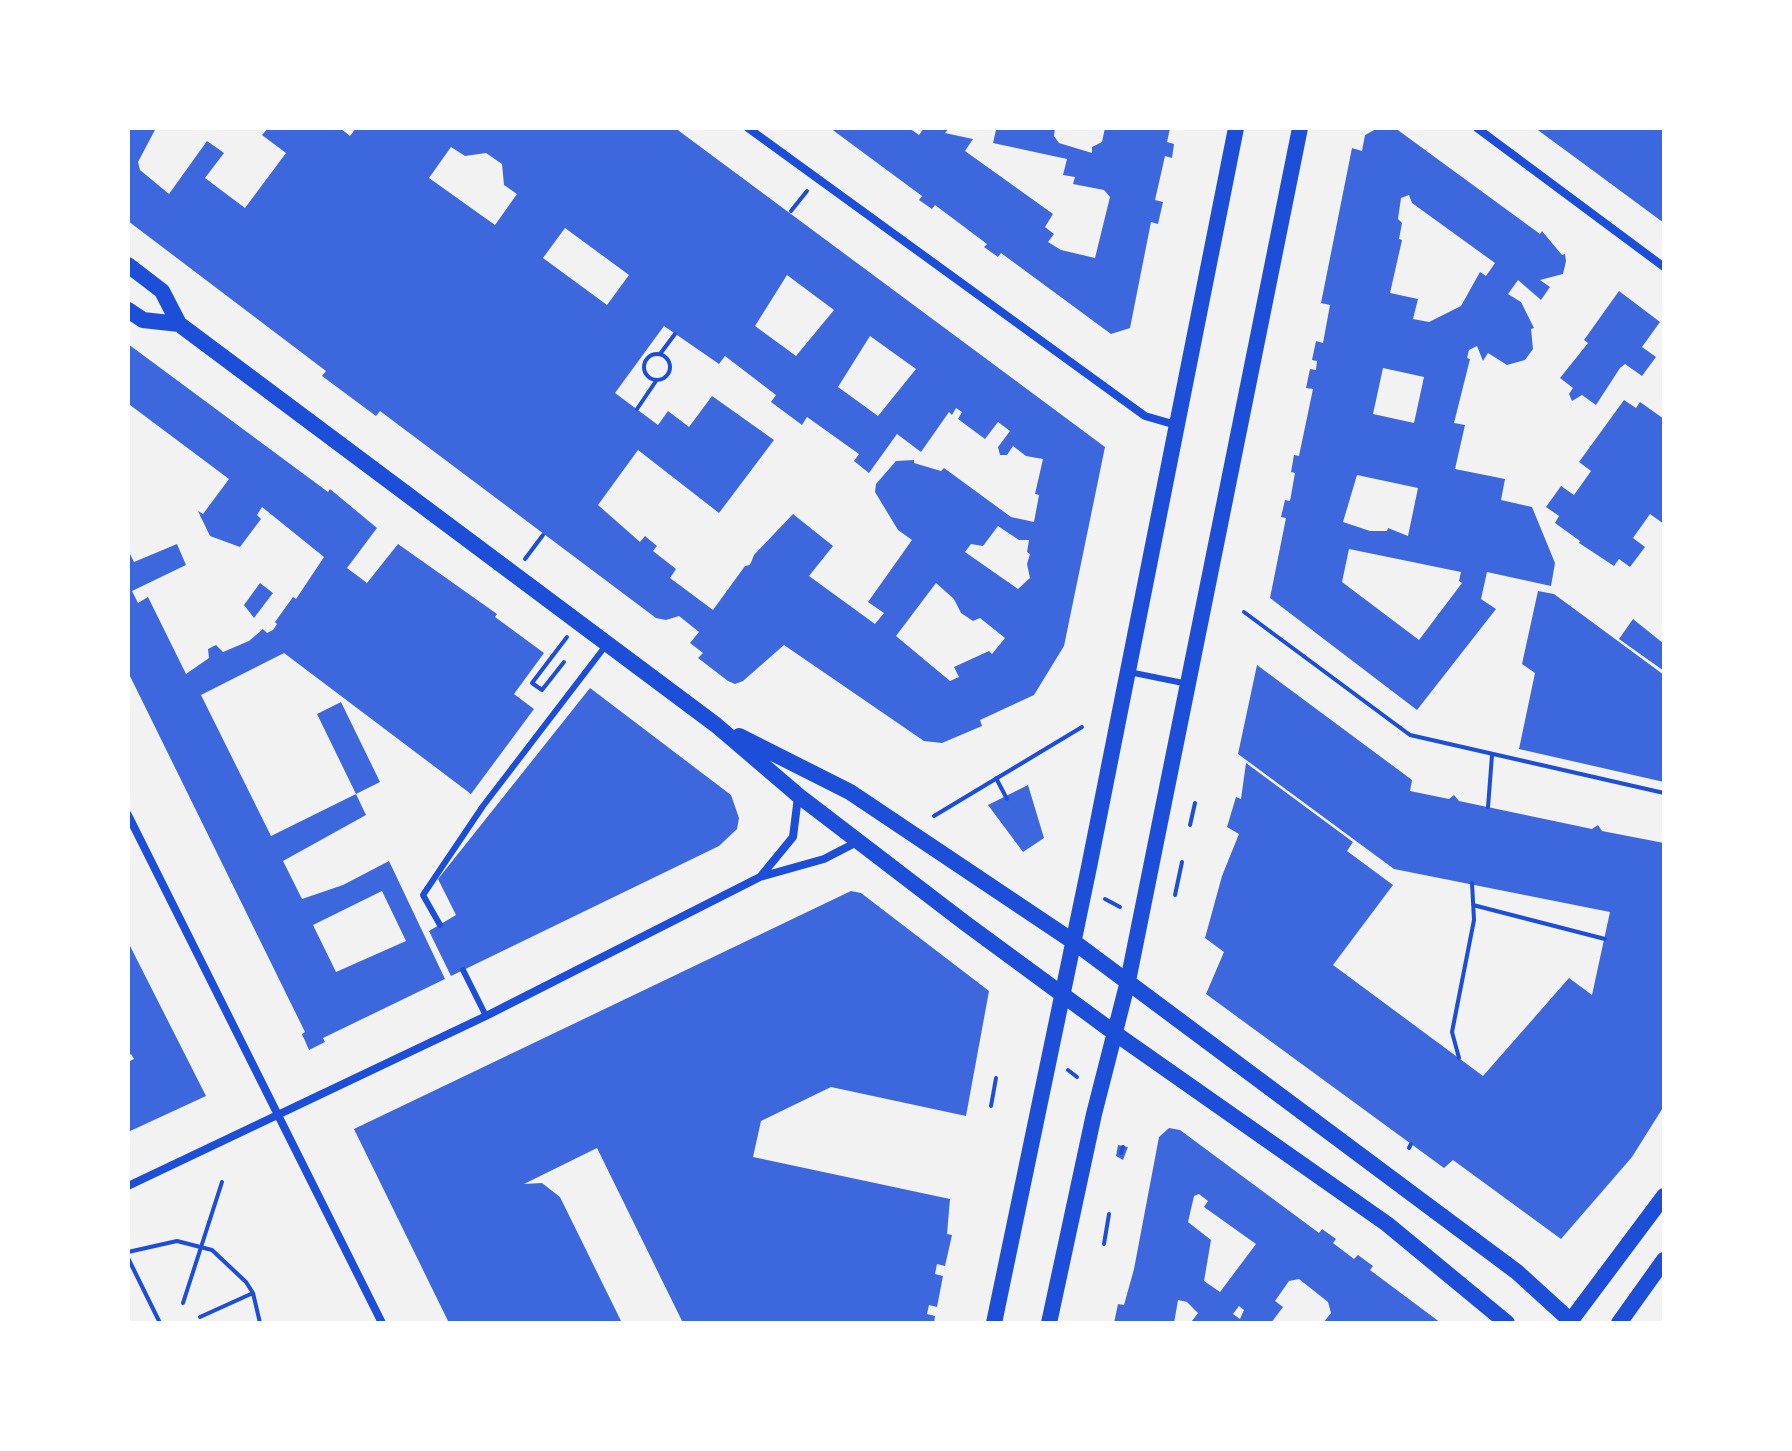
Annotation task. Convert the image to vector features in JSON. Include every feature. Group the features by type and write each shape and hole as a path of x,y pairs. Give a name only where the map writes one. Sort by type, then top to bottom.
{"main road":[{"path":"994,1323 1129,672 1236,128"},
{"path":"1049,1323 1094,1114 1128,981 1300,128"},
{"path":"128,265 162,291 179,324 716,725 858,842 1063,995 1387,1224 1507,1323"},
{"path":"128,310 143,320 179,324"},
{"path":"716,725 850,792 1074,942 1505,1263 1571,1322 1664,1196"},
{"path":"1619,1323 1664,1260"}],"street":[{"path":"748,128 1145,416 1176,425"},
{"path":"1477,128 1664,267"},
{"path":"760,877 793,837 799,796"},
{"path":"128,815 382,1323"},
{"path":"128,1186 486,1016 760,877 824,859 858,842"}],"lane":[{"path":"440,925 423,895 483,806 607,644"},
{"path":"1129,672 1188,684"},
{"path":"463,970 486,1016"}],"path":[{"path":"791,211 817,178"},
{"path":"656,381 645,374 644,365 652,355 660,354 675,334"},
{"path":"637,409 656,381 668,375 671,367 660,354"},
{"path":"514,575 543,535"},
{"path":"1244,612 1410,735 1664,793"},
{"path":"547,663 532,683 542,690 564,662"},
{"path":"934,816 1082,727"},
{"path":"1488,807 1492,755"},
{"path":"996,778 1007,799"},
{"path":"1190,825 1195,803"},
{"path":"1175,895 1182,862"},
{"path":"1459,1058 1452,1032 1453,1017 1474,920 1472,883"},
{"path":"1105,899 1120,907"},
{"path":"1473,905 1605,939"},
{"path":"1063,1066 1077,1077"},
{"path":"991,1106 996,1078"},
{"path":"183,1303 222,1182"},
{"path":"1104,1244 1109,1214"},
{"path":"128,1252 177,1241 202,1245 228,1261 253,1293 260,1323"},
{"path":"128,1258 160,1323"},
{"path":"200,1317 253,1293"}],"building":[{"path":"128,128 156,128 138,162 140,170 169,194 207,141 224,153 205,178 245,208 286,153 262,135 268,128 340,128 350,136 356,128 675,128 1105,447 1064,646 1034,695 980,720 982,726 942,743 924,741 784,645 743,681 735,684 728,681 698,658 703,653 690,643 699,632 679,616 666,620 656,618 380,411 376,416 322,376 326,371 128,221","holes":["451,147 465,156 486,153 502,164 504,185 517,194 495,225 429,178","565,228 629,275 607,305 543,258","787,275 834,310 796,356 755,326","664,326 719,364 725,356 776,395 771,402 802,425 807,417 859,454 854,461 869,473 897,434 921,452 949,412 952,415 956,408 962,412 958,419 985,439 998,422 1010,431 998,447 1000,455 1007,455 1013,446 1026,456 1043,459 1035,494 1039,495 1034,522 1011,517 944,468 941,471 914,463 914,460 896,461 876,484 875,492 898,530 912,540 868,602 884,613 875,624 809,576 833,546 793,514 754,555 750,565 745,566 713,610 670,578 676,569 653,551 657,546 645,536 640,542 598,505 638,450 719,513 774,440 712,396 689,427 668,411 658,425 615,393","870,336 916,369 878,416 838,387","998,526 1019,540 1029,540 1027,564 1030,578 1018,589 965,552 971,544 983,546","936,583 954,599 961,613 973,621 980,618 1005,638 992,654 989,651 954,667 959,677 950,681 896,636"]},
{"path":"830,128 909,128 919,135 924,128 949,128 945,133 973,139 965,151 1053,214 1045,227 1054,234 1048,242 1061,250 1095,258 1110,197 1104,190 1073,184 1075,177 1063,175 1067,159 993,143 996,130 1055,128 1054,136 1059,143 1092,153 1092,147 1102,142 1105,128 1170,128 1167,142 1174,144 1172,158 1165,156 1155,200 1163,202 1158,224 1151,222 1130,328 1111,334 1001,253 998,257 984,247 987,244 935,205 932,209 919,200 922,196"},
{"path":"1378,128 1395,128 1540,234 1542,231 1562,255 1565,254 1566,261 1563,274 1540,280 1550,287 1541,300 1518,280 1508,294 1521,302 1534,328 1531,329 1533,349 1525,360 1507,365 1488,353 1483,361 1477,346 1469,350 1467,358 1470,359 1454,423 1465,425 1455,469 1505,479 1501,500 1532,507 1555,563 1551,586 1487,572 1481,599 1496,609 1417,710 1270,598 1286,518 1281,517 1285,500 1290,501 1295,473 1291,472 1294,455 1299,456 1313,389 1306,388 1310,369 1316,370 1317,361 1312,360 1316,341 1323,343 1330,305 1321,303 1352,148 1362,151 1365,135","holes":["1409,195 1412,203 1495,263 1486,276 1480,272 1461,306 1429,322 1413,319 1418,299 1390,293 1402,240 1399,239 1402,223 1398,219 1401,198","1383,368 1424,377 1414,423 1373,414","1357,475 1418,488 1408,536 1388,528 1387,531 1370,531 1343,522","1349,549 1461,572 1459,581 1462,583 1419,640 1342,582"]},
{"path":"1535,128 1664,128 1664,223 1580,161"},
{"path":"1619,291 1660,322 1642,347 1656,357 1642,376 1625,364 1620,368 1596,405 1582,395 1572,401 1569,394 1573,388 1560,378 1588,343 1584,340"},
{"path":"128,344 328,492 330,489 377,528 347,568 367,583 398,544 497,614 495,617 544,653 514,694 534,709 471,794 284,653 201,695 271,836 356,794 366,815 283,861 302,899 343,885 389,861 445,979 323,1038 325,1042 309,1050 302,1034 305,1032 128,672 128,550 134,562 177,544 186,565 132,591 138,603 148,597 186,674 209,658 208,649 216,645 223,652 249,641 263,629 267,633 273,630 277,624 275,622 293,597 296,599 324,557 262,507 257,515 261,519 240,547 210,536 198,511 203,514 229,479 130,405 128,408","holes":["382,891 406,941 336,972 313,925"]},
{"path":"1624,400 1636,408 1640,402 1664,419 1664,524 1650,514 1633,538 1645,547 1630,567 1619,559 1614,566 1579,543 1555,523 1559,516 1546,507 1561,486 1574,495 1591,471 1579,462"},
{"path":"260,583 273,593 254,618 244,605"},
{"path":"1538,591 1554,594 1664,675 1664,782 1519,749 1535,673 1522,664"},
{"path":"1633,619 1664,644 1664,671 1619,639"},
{"path":"1257,665 1412,780 1410,791 1449,799 1454,795 1459,801 1592,829 1598,825 1602,831 1664,843 1664,1106 1632,1157 1561,1239 1453,1160 1444,1168 1206,994 1224,952 1205,938 1222,876 1239,834 1227,827 1236,797 1241,799 1246,763 1353,842 1347,851 1393,885 1333,965 1483,1076 1569,978 1592,995 1610,912 1394,869 1238,754"},
{"path":"590,688 731,795 739,818 737,829 719,846 451,976 429,931 456,915 438,879"},
{"path":"341,702 380,782 356,794 317,714"},
{"path":"1028,785 1044,838 1023,852 988,805"},
{"path":"851,891 861,893 989,991 966,1116 831,1087 761,1121 753,1157 950,1199 947,1234 952,1235 945,1266 937,1264 935,1274 943,1276 937,1307 929,1305 927,1314 935,1316 934,1323 683,1323 597,1148 524,1184 542,1183 560,1197 622,1323 449,1323 354,1129"},
{"path":"128,942 206,1096 128,1132 128,1062 134,1059 131,1054 128,1056"},
{"path":"1169,1128 1180,1130 1319,1233 1322,1229 1336,1239 1333,1243 1354,1259 1358,1255 1373,1266 1370,1270 1441,1323 1323,1323 1331,1313 1328,1302 1299,1279 1289,1281 1275,1301 1283,1307 1271,1323 1196,1323 1192,1321 1198,1313 1187,1302 1178,1300 1174,1323 1114,1323 1118,1304 1124,1305 1134,1269 1159,1137","holes":["1199,1194 1208,1201 1204,1207 1256,1244 1220,1292 1204,1281 1211,1240 1188,1222 1194,1196","1239,1306 1244,1310 1240,1319 1233,1314"]},
{"path":"1118,1145 1128,1147 1123,1160 1116,1156"}]}
